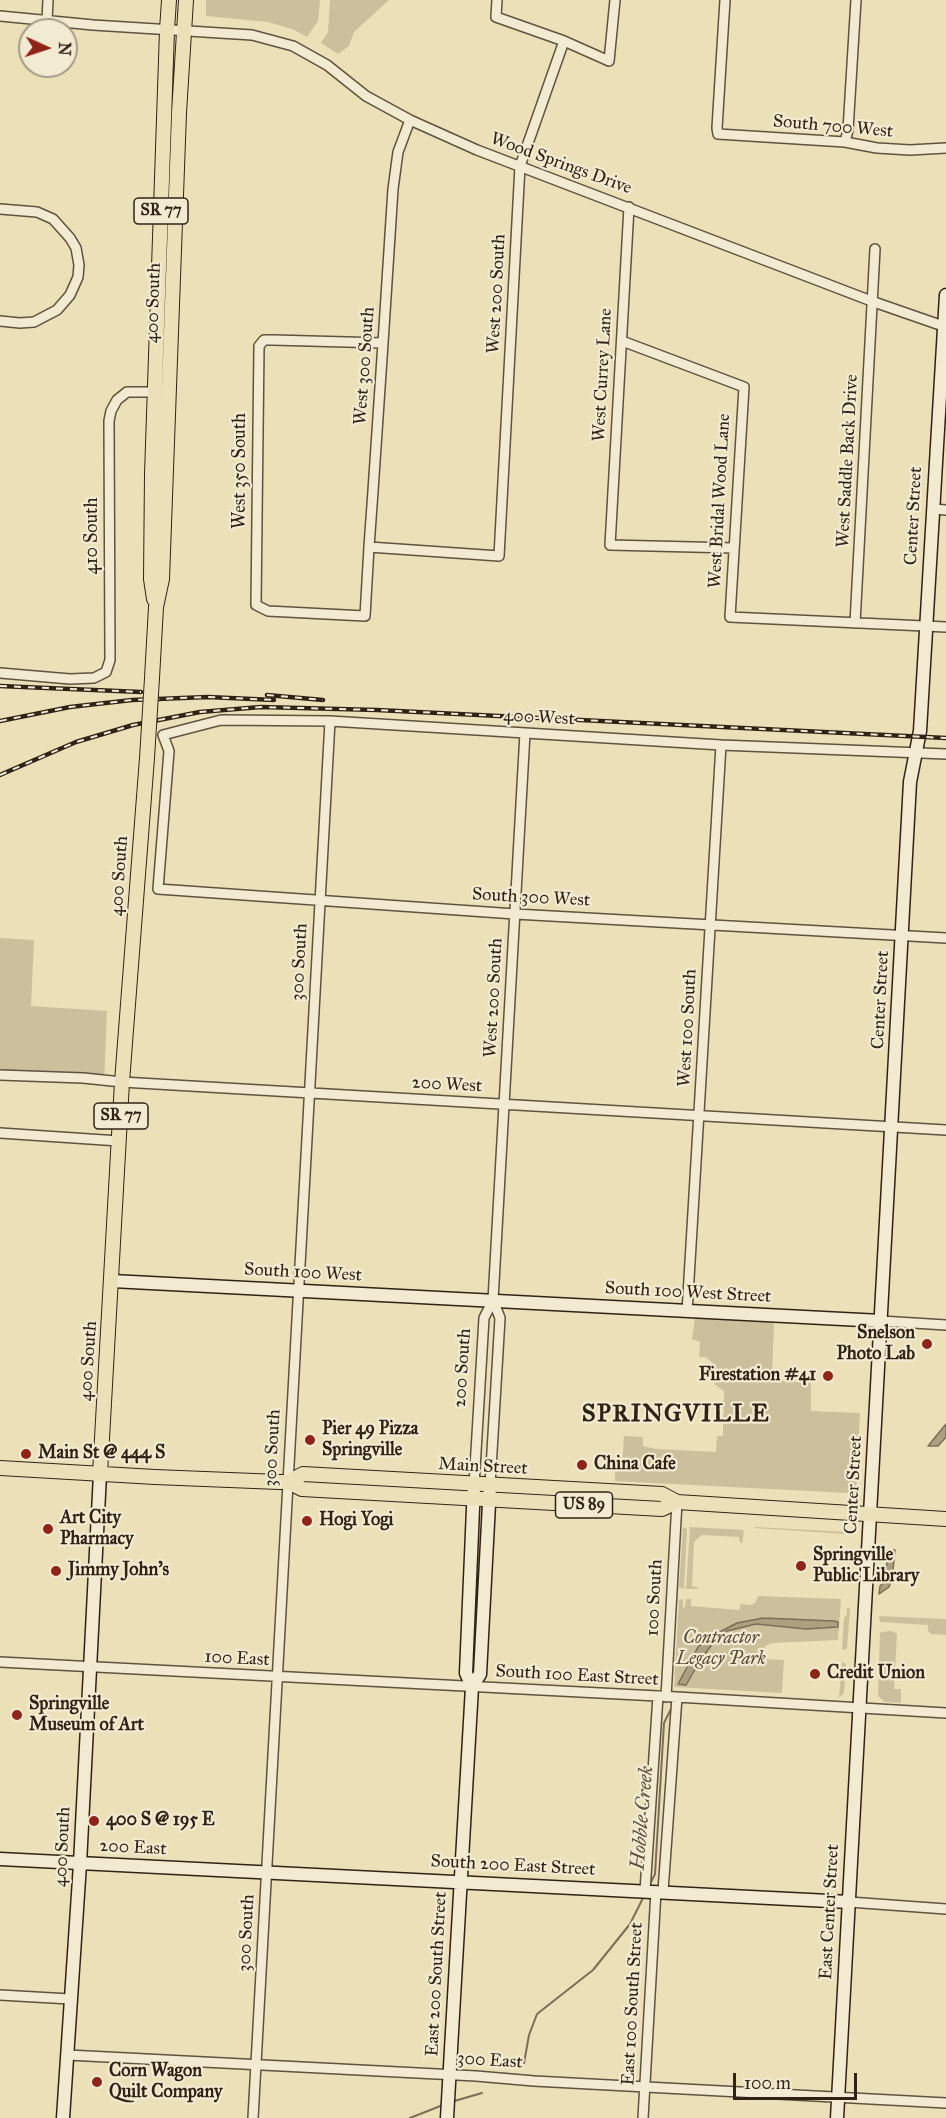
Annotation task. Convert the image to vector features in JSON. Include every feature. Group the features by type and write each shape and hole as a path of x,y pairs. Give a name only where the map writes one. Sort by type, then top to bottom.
{"main road":[{"name":"400 South","path":"100,1474 122,1082 147,758 156,607 162,579 162,392 175,31 169,0"},
{"name":"400 South","path":"175,31 186,0"},
{"name":"Main Street","path":"0,1468 288,1482 303,1474 474,1492 662,1494 677,1502 946,1519"}],"street":[{"path":"46,18 48,0"},
{"path":"497,0 496,17 564,41 609,62 615,0"},
{"name":"South 700 West","path":"725,0 718,134 845,142 877,148 910,150 946,148"},
{"path":"845,142 848,130 856,0"},
{"name":"Wood Springs Drive","path":"0,16 18,18"},
{"name":"Wood Springs Drive","path":"78,23 252,35 293,46 327,65 366,96 410,120 477,150 874,302 944,326"},
{"name":"West 200 South","path":"369,547 500,556 520,166 564,41"},
{"name":"West 300 South","path":"365,616 398,152 410,120"},
{"name":"West Currey Lane","path":"629,207 610,545 734,548"},
{"path":"0,209 38,212 53,219 76,248 79,265 78,277 70,295 57,310 43,319 30,322 0,321"},
{"name":"West Saddle Back Drive","path":"855,623 874,302 875,249"},
{"name":"Center Street","path":"860,1708 910,782 920,731 946,295"},
{"name":"West 350 South","path":"365,616 268,612 256,605 258,351 264,340 383,343"},
{"name":"West Bridal Wood Lane","path":"622,340 744,387 730,617 855,623"},
{"name":"410 South","path":"0,673 70,679 94,678 106,672 110,660 109,422 111,411 117,400 127,392 162,392"},
{"path":"933,509 946,510"},
{"path":"855,623 946,627"},
{"name":"400 West","path":"158,889 169,751 163,735 221,720 330,722 721,745 946,754"},
{"name":"300 South","path":"253,2118 330,722"},
{"name":"West 200 South","path":"493,1300 525,733"},
{"name":"West 100 South","path":"687,1312 721,745"},
{"name":"South 300 West","path":"158,889 515,914 946,938"},
{"name":"200 West","path":"0,1076 83,1078 699,1117 946,1130"},
{"path":"0,1133 119,1141"},
{"name":"South 100 West","path":"112,1281 493,1300"},
{"name":"South 100 West Street","path":"493,1300 881,1321"},
{"name":"200 South","path":"472,1687 466,1673 474,1492 484,1318 493,1300"},
{"name":"200 South","path":"472,1687 480,1674 500,1318 493,1300"},
{"path":"881,1321 946,1325"},
{"name":"400 South","path":"63,2118 80,1864 100,1474"},
{"name":"100 South","path":"662,1696 677,1502"},
{"name":"100 East","path":"0,1662 472,1687"},
{"name":"South 100 East Street","path":"472,1687 946,1713"},
{"name":"East 200 South Street","path":"447,2109 472,1687"},
{"name":"East 100 South Street","path":"643,2118 662,1696"},
{"name":"East 100 South Street","path":"654,1891 677,1697"},
{"name":"East Center Street","path":"837,2118 860,1708"},
{"name":"200 East","path":"0,1859 176,1869"},
{"name":"South 200 East Street","path":"176,1869 460,1881 849,1902"},
{"path":"849,1902 946,1909"},
{"path":"0,1995 70,1999"},
{"name":"300 East","path":"68,2055 946,2103"}],"green space":[{"path":"206,0 320,0 318,21 307,37 292,29 268,22 206,16"},
{"path":"330,0 389,0 354,32 349,46 338,54 321,43 328,32"},
{"path":"0,938 34,940 31,1006 107,1011 104,1085 0,1078"},
{"path":"695,1317 774,1322 772,1380 811,1383 811,1411 860,1413 856,1489 847,1493 615,1481 615,1468 622,1465 624,1436 643,1437 643,1446 656,1449 716,1452 717,1436 723,1436 724,1391 714,1384 716,1374 710,1369 713,1363 705,1357 699,1357 700,1342 692,1339"},
{"path":"683,1527 687,1529 684,1589 679,1587"},
{"path":"690,1527 744,1530 742,1544 739,1537 702,1535 694,1542 692,1586 699,1588 697,1589 686,1589"},
{"path":"754,1528 846,1532 846,1534"},
{"name":"Contractor Legacy Park","path":"758,1596 841,1599 838,1640 772,1643 765,1646 764,1659 784,1660 782,1693 674,1687 679,1600 683,1599 683,1608 686,1599 691,1599 691,1606 739,1610 741,1604 755,1603"},
{"path":"847,1608 850,1608 847,1649 842,1650 844,1618 847,1615"},
{"path":"879,1616 946,1619 946,1635 931,1634 928,1631 928,1625 880,1622"},
{"path":"892,1631 897,1634 894,1689 901,1689 901,1703 885,1702 878,1696 880,1634"},
{"path":"842,1662 846,1664 844,1693 839,1698"}],"shaded area":[{"path":"946,1424 946,1437 938,1446 928,1446"},
{"path":"888,1550 895,1550 892,1579 889,1587 879,1594 880,1586 885,1581"},
{"path":"763,1618 834,1621 838,1622 838,1627 806,1629 756,1624 727,1631 714,1642 701,1659 686,1685 678,1684 698,1647 708,1638 737,1623"}],"waterway":[{"name":"Hobble Creek","path":"649,1886 655,1874 664,1723 671,1709"},
{"name":"Hobble Creek","path":"524,2063 529,2035 537,2014 593,1970 630,1924 644,1896"},
{"name":"Hobble Creek","path":"451,2102 482,2093"},
{"name":"Hobble Creek","path":"410,2118 443,2105"}],"railway":[{"path":"0,686 141,692"},
{"path":"267,695 323,700"},
{"path":"0,721 70,707 132,700 208,697 274,700"},
{"path":"0,775 76,742 133,725 200,712 261,707 377,710 946,738"}],"place":[{"name":"Snelson Photo Lab","path":"927,1344"},
{"name":"Firestation #41","path":"828,1376"},
{"name":"Pier 49 Pizza Springville","path":"310,1440"},
{"name":"Main St @ 444 S","path":"26,1454"},
{"name":"China Cafe","path":"582,1465"},
{"name":"Hogi Yogi","path":"307,1521"},
{"name":"Art City Pharmacy","path":"48,1529"},
{"name":"Springville Public Library","path":"801,1566"},
{"name":"Jimmy John's","path":"56,1571"},
{"name":"Credit Union","path":"815,1674"},
{"name":"Springville Museum of Art","path":"17,1715"},
{"name":"400 S @ 195 E","path":"94,1821"},
{"name":"Corn Wagon Quilt Company","path":"97,2082"}],"district":[{"name":"SPRINGVILLE","path":"676,1415"}]}
